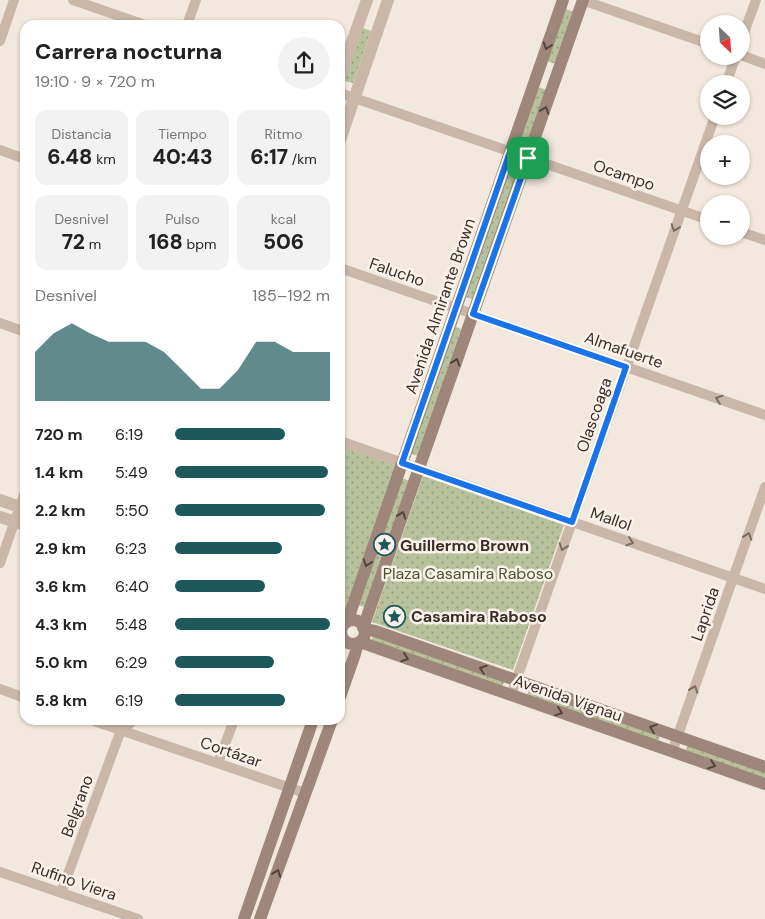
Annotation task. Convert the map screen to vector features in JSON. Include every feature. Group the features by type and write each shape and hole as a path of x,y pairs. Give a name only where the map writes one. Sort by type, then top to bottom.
{"main road":[{"name":"Avenida Almirante Brown","path":"345,622 563,0"},
{"name":"Avenida Almirante Brown","path":"345,683 418,468 583,0"},
{"path":"345,627 351,621 358,622 361,635 352,644 345,641"},
{"name":"Avenida Vignau","path":"361,635 375,631 765,767"},
{"name":"Avenida Vignau","path":"361,635 511,695 765,784"},
{"path":"244,919 311,725"},
{"path":"260,919 330,725"}],"street":[{"path":"0,42 14,0"},
{"path":"73,0 131,20"},
{"path":"189,20 196,0"},
{"path":"345,61 366,0"},
{"path":"345,125 388,0"},
{"path":"583,0 700,41"},
{"path":"750,16 756,0"},
{"path":"750,59 765,64"},
{"name":"Ocampo","path":"345,95 700,217"},
{"name":"Olascoaga","path":"511,695 712,125"},
{"path":"0,150 20,157"},
{"path":"750,235 765,240"},
{"name":"Falucho","path":"345,270 473,314"},
{"name":"Almafuerte","path":"473,314 765,415"},
{"path":"0,323 20,330"},
{"name":"Mallol","path":"345,443 765,589"},
{"name":"Laprida","path":"672,752 765,487"},
{"path":"0,500 20,507"},
{"path":"0,517 20,524 0,563"},
{"path":"0,689 20,696"},
{"name":"Cortázar","path":"121,725 218,764 305,793"},
{"name":"Belgrano","path":"61,893 121,725"},
{"path":"218,764 232,725"},
{"name":"Rufino Viera","path":"0,872 138,919"}],"green space":[{"path":"566,9 574,12 556,64 547,61"},
{"path":"363,28 371,31 353,83 345,81"},
{"path":"538,87 547,90 528,143 520,140"},
{"path":"510,170 518,173 475,300 466,297"},
{"path":"453,326 461,329 418,456 409,453"},
{"path":"345,447 397,465 345,610"},
{"name":"Plaza Casamira Raboso","path":"423,476 564,525 513,670 372,622"},
{"path":"401,478 410,481 367,608 358,605"},
{"path":"374,634 505,680 502,687 371,641"},
{"path":"529,689 660,735 658,742 527,696"},
{"path":"689,743 765,770 765,778 686,750"}],"place":[{"name":"Guillermo Brown","path":"384,545"},
{"name":"Casamira Raboso","path":"395,616"}],"route":[{"path":"510,152 528,158 473,314 626,367 572,522 402,463 510,152"}]}
